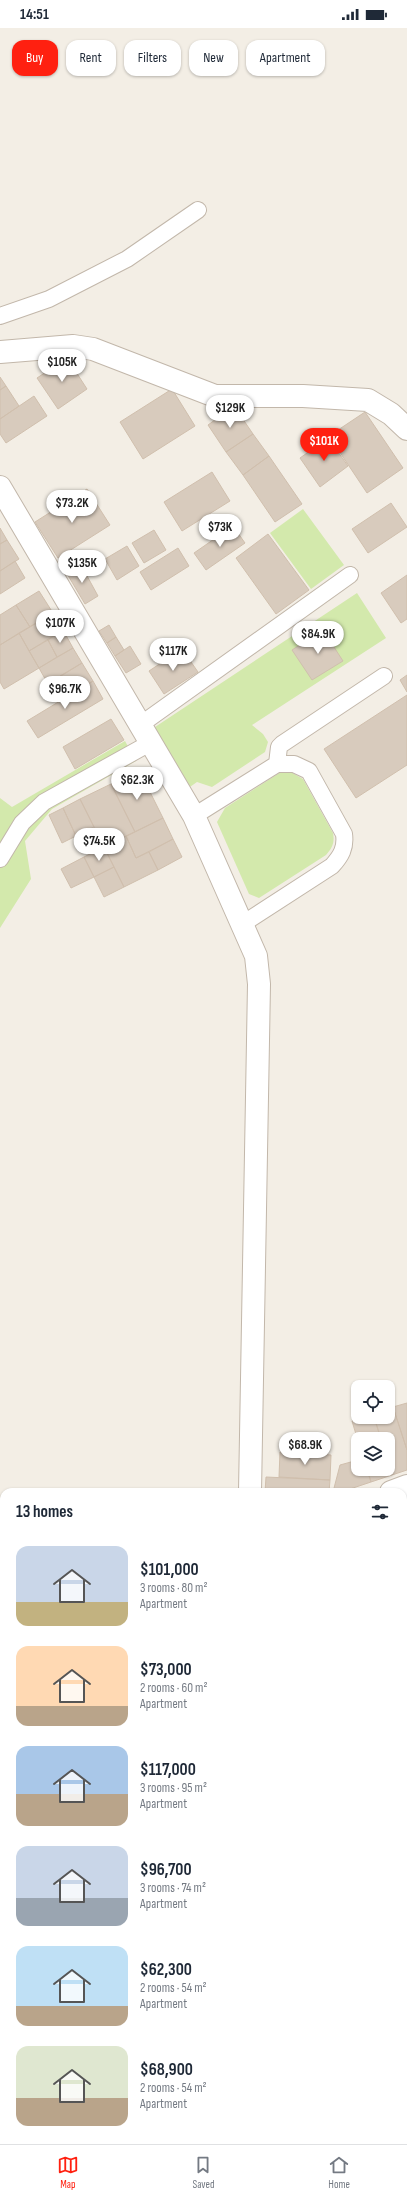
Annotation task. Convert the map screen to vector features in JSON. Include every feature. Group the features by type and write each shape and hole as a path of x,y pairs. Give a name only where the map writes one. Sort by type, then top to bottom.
{"street":[{"path":"0,352 73,346 93,349 215,396 303,396 368,400 391,414 407,429"},
{"path":"0,487 194,816 256,956 259,984 250,1488"}],"lane":[{"path":"0,316 49,299 127,259 198,210"},
{"path":"0,859 22,823 44,802 145,734 350,575"},
{"path":"277,764 279,747 282,744 384,676"},
{"path":"194,816 277,764 294,764 309,771 344,834 345,845 340,857 332,866 241,925"}],"green space":[{"path":"303,509 344,565 311,589 270,533"},
{"path":"357,593 386,638 252,725 263,734 268,742 265,752 212,787 197,782 187,789 149,731"},
{"path":"125,741 136,761 52,809 25,841 31,879 0,928 0,798 12,807"},
{"path":"289,771 303,779 333,833 333,843 326,855 259,898 249,894 217,822 225,808 281,772"}],"building":[{"path":"67,358 87,389 58,409 37,378"},
{"path":"0,377 6,386 0,390"},
{"path":"6,386 19,406 0,419 0,390"},
{"path":"172,389 195,426 143,459 120,422"},
{"path":"34,396 47,416 6,443 0,434 0,419"},
{"path":"234,406 253,434 226,452 208,425"},
{"path":"365,412 403,468 367,493 329,436"},
{"path":"253,434 269,456 243,475 226,452"},
{"path":"328,438 348,466 320,487 300,458"},
{"path":"269,456 302,504 275,522 243,475"},
{"path":"212,472 230,501 182,531 164,502"},
{"path":"87,489 110,525 58,558 35,522"},
{"path":"391,503 407,527 368,553 352,529"},
{"path":"233,526 245,543 206,570 194,553"},
{"path":"0,528 7,540 0,544"},
{"path":"154,530 166,550 144,563 132,543"},
{"path":"268,534 309,590 276,614 236,558"},
{"path":"7,540 19,559 0,571 0,544"},
{"path":"127,546 139,566 117,580 105,559"},
{"path":"178,548 189,566 151,590 140,572"},
{"path":"15,561 25,578 0,594 0,571"},
{"path":"80,563 98,596 85,604 66,572"},
{"path":"407,575 407,619 401,623 381,593"},
{"path":"39,591 53,613 30,627 16,605"},
{"path":"16,605 30,627 0,645 0,615"},
{"path":"53,613 63,630 29,651 19,633"},
{"path":"109,625 116,637 107,643 99,631"},
{"path":"63,630 73,648 57,657 48,640"},
{"path":"323,630 343,661 312,680 292,650"},
{"path":"19,633 39,668 4,689 0,682 0,645"},
{"path":"116,637 124,650 115,656 107,643"},
{"path":"48,640 57,657 39,668 29,651"},
{"path":"130,646 141,664 126,673 115,656"},
{"path":"73,648 82,663 48,684 39,668"},
{"path":"182,649 198,672 164,694 149,671"},
{"path":"82,663 93,681 71,695 60,676"},
{"path":"407,675 407,692 400,680"},
{"path":"93,681 103,699 38,738 27,721"},
{"path":"407,695 407,765 356,798 324,749"},
{"path":"111,719 124,740 75,769 63,747"},
{"path":"139,770 163,818 135,832 111,784"},
{"path":"111,784 135,832 104,847 80,799"},
{"path":"80,799 94,827 76,836 63,808"},
{"path":"63,808 76,836 62,843 49,815"},
{"path":"163,818 173,839 136,858 126,836"},
{"path":"126,836 136,858 149,852 158,870 124,887 104,847"},
{"path":"173,839 182,857 158,870 149,852"},
{"path":"104,847 114,867 94,877 84,857"},
{"path":"84,857 94,877 71,888 61,869"},
{"path":"114,867 124,887 104,897 94,877"},
{"path":"407,1403 407,1450 395,1413 395,1406"},
{"path":"395,1413 407,1450 407,1470 395,1474 395,1432 379,1432 376,1424 395,1424"},
{"path":"353,1424 376,1424 379,1432 355,1432"},
{"path":"280,1452 331,1455 330,1480 279,1477"},
{"path":"351,1462 351,1476 369,1476 371,1482 353,1488 334,1488 340,1465"},
{"path":"369,1476 389,1476 371,1482"},
{"path":"266,1477 330,1480 329,1488 265,1488"}]}
